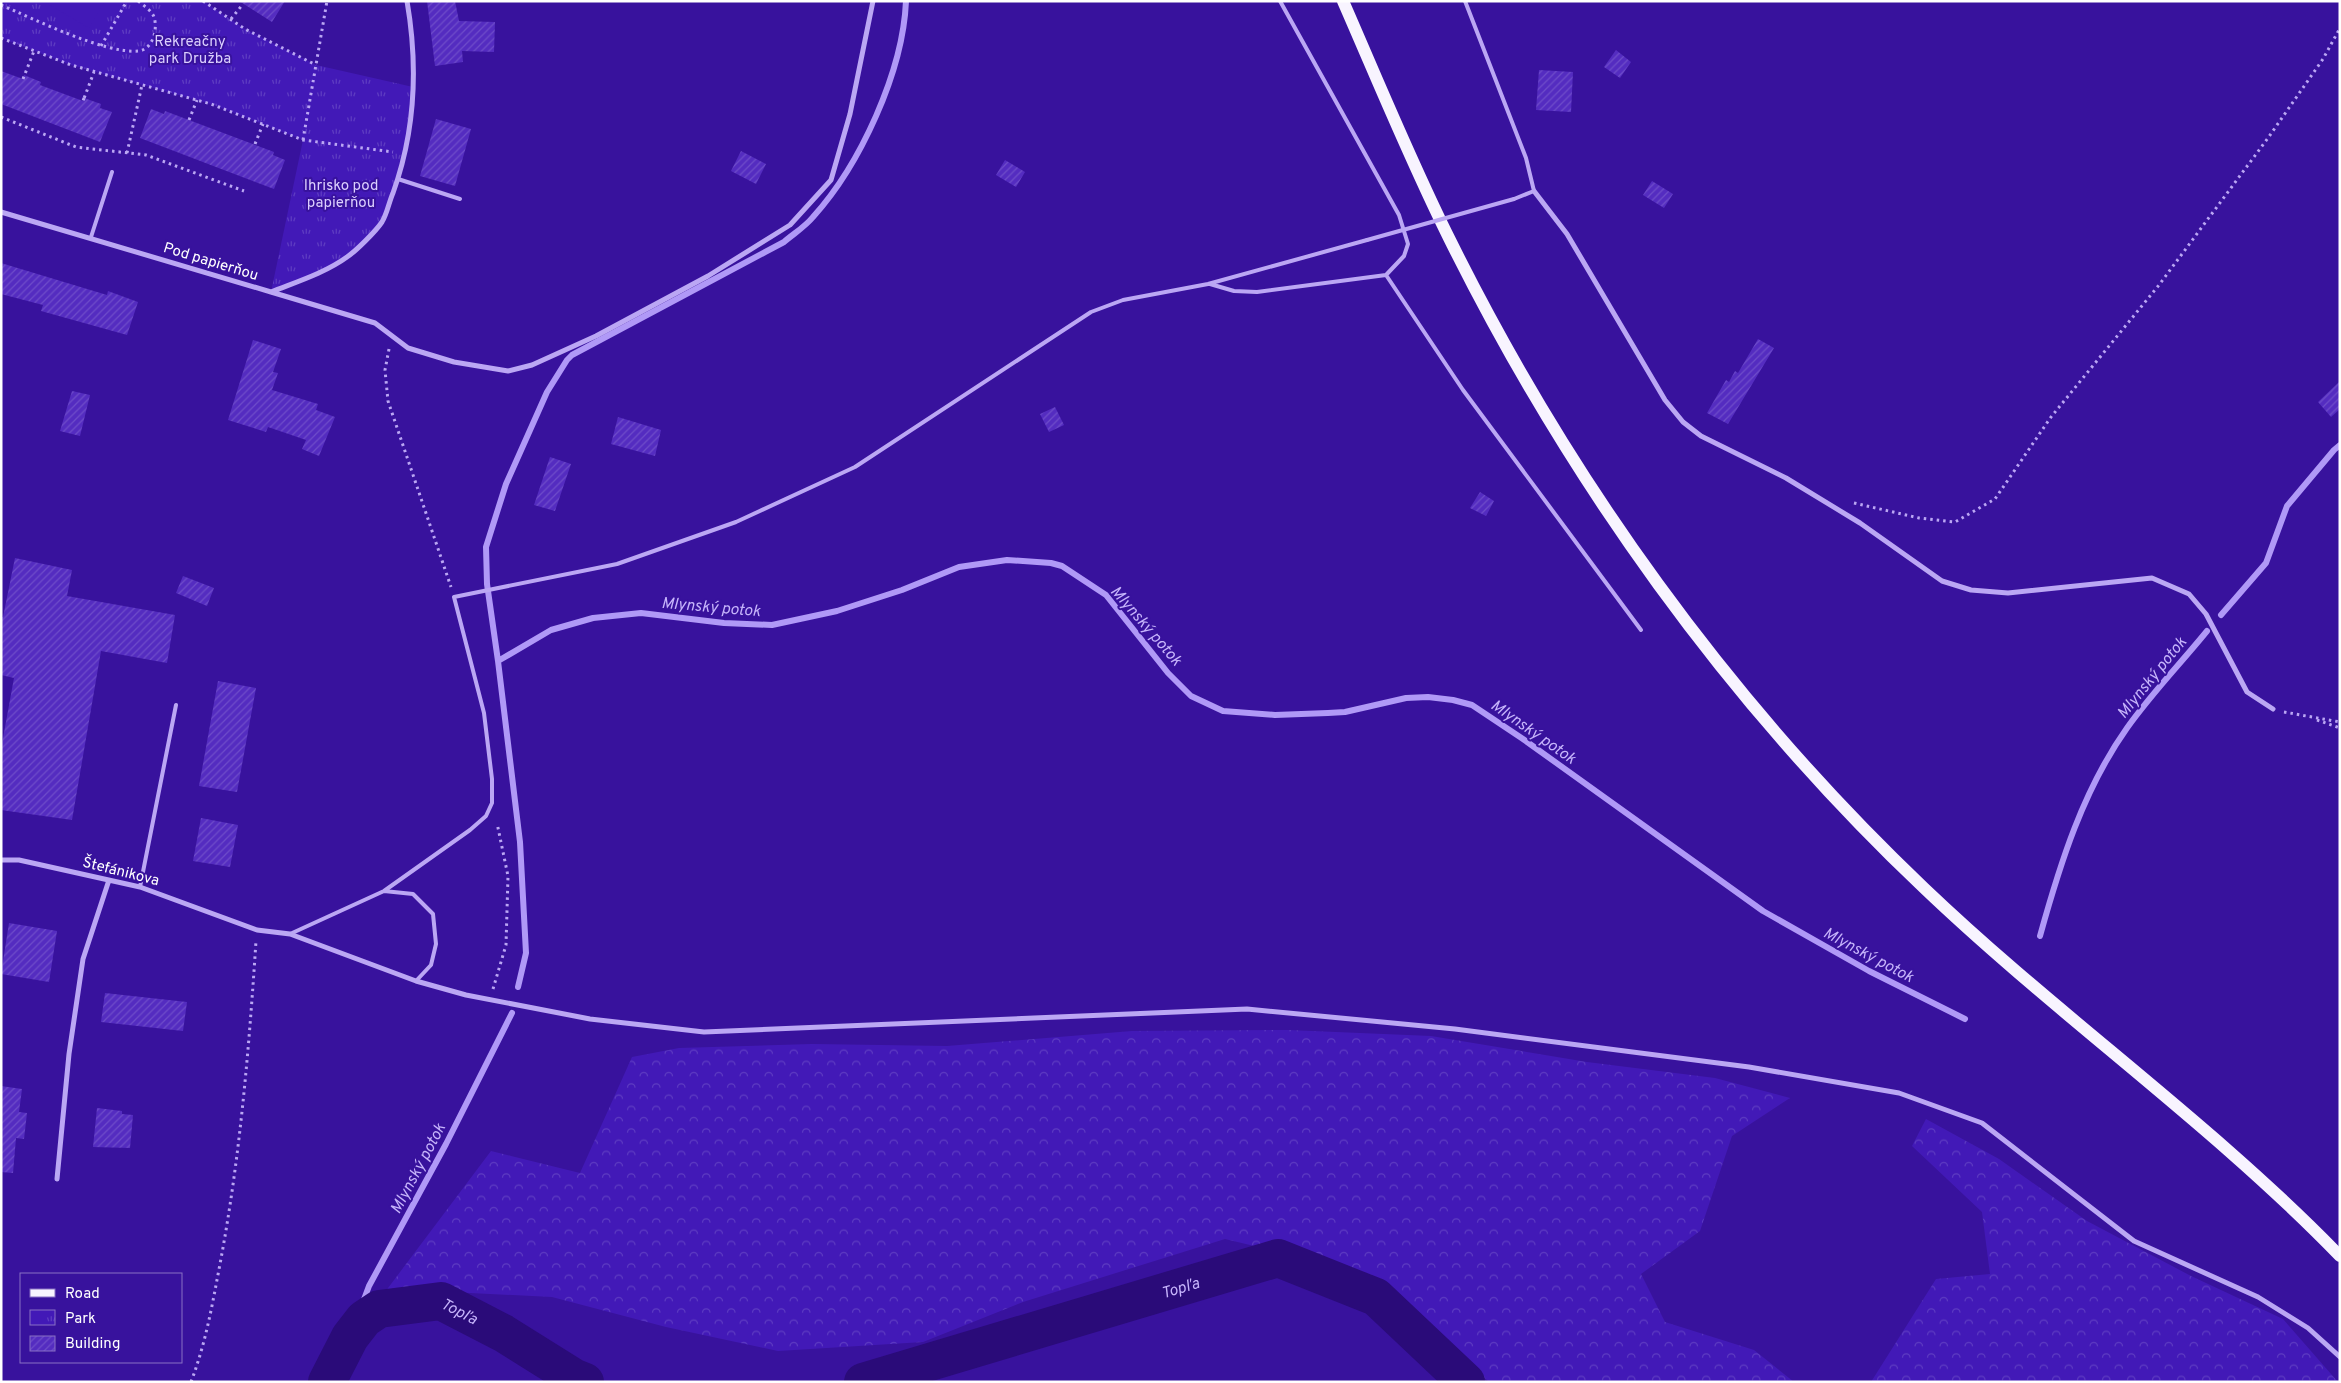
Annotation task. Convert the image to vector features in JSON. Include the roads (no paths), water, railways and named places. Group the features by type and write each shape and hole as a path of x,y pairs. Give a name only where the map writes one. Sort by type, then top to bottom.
{"main road":[{"path":"1343,1 1450,240 1542,409 1600,502 1659,586 1725,670 1791,749 1857,822 1924,888 2009,965 2248,1168 2340,1256"}],"street":[{"name":"Pod papierňou","path":"1,212 91,237 271,292 308,277 347,257 382,222 398,179 408,139 413,87 413,34 407,1"},
{"path":"271,292 375,322 408,348 454,362 508,370 532,365 596,336 708,276 790,225 831,180 850,114 874,1"},
{"path":"1534,191 1567,234 1665,400 1682,422 1701,436 1786,478 1860,523 1942,581 1971,590 2008,593 2152,578 2190,594 2206,614 2247,692 2273,710"},
{"name":"Štefánikova","path":"1,860 19,860 140,887 257,930 290,934 416,981 489,1001 590,1019 704,1032 1247,1009 1454,1029 1749,1067 1899,1092 1982,1123 2134,1241 2258,1297 2308,1328 2340,1357"},
{"path":"57,1179 69,1054 83,959 109,880"}],"lane":[{"path":"1208,284 1234,291 1257,292 1386,274 1404,256 1408,244 1399,215 1280,1"},
{"path":"290,934 384,891 470,830 486,816 492,803 492,779 484,713 454,597 617,564 736,522 855,467 1091,312 1123,300 1208,284 1514,199 1534,191 1523,150 1464,1"},
{"path":"91,237 112,172"},
{"path":"398,179 460,198"},
{"path":"1386,274 1463,390 1641,630"},
{"path":"140,887 176,705"},
{"path":"384,891 413,894 433,914 436,944 431,965 416,981"}],"waterway":[{"path":"498,661 487,584 486,547 506,484 547,392 572,355 784,242 810,221 847,171 876,116 888,87 897,57 906,1"},
{"name":"Mlynský potok","path":"2221,615 2266,563 2287,506 2340,445"},
{"name":"Mlynský potok","path":"518,987 526,953 520,842 498,661 551,630 593,618 641,613 724,623 772,625 837,611 902,590 959,567 1007,560 1051,563 1062,566 1106,595 1168,673 1191,696 1223,711 1275,715 1345,712 1406,698 1428,697 1453,700 1472,705 1523,739 1763,911 1869,971 1965,1019"},
{"name":"Mlynský potok","path":"2040,936 2074,828 2111,752 2136,715 2207,631"},
{"name":"Mlynský potok","path":"350,1337 369,1286 446,1144 512,1013"},
{"name":"Topľa","path":"863,1382 1278,1258 1376,1297 1466,1382"},
{"name":"Topľa","path":"327,1382 350,1337 364,1319 379,1309 441,1301 503,1333 575,1378 585,1382"}],"park label":[{"name":"Rekreačny park Družba","path":"190,50"},
{"name":"Ihrisko pod papierňou","path":"341,194"}]}
